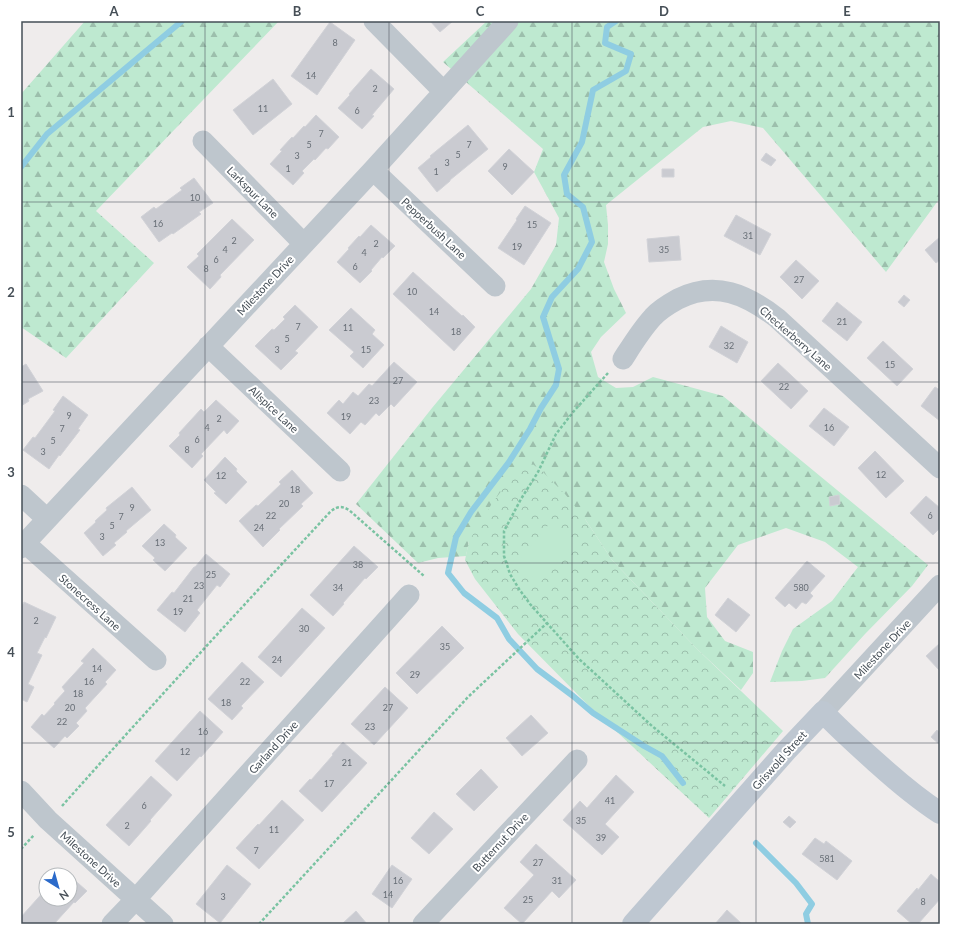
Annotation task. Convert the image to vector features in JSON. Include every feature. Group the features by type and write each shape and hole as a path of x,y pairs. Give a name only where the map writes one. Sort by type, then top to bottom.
{"main road":[{"path":"823,712 851,740 902,785 940,813"},
{"name":"Griswold Street","path":"633,924 781,757 823,712"}],"street":[{"path":"374,21 444,92"},
{"name":"Milestone Drive","path":"23,546 373,170 508,21"},
{"name":"Larkspur Lane","path":"203,141 304,244"},
{"name":"Pepperbush Lane","path":"373,170 495,286"},
{"name":"Checkerberry Lane","path":"623,359 654,315 669,304 684,296 716,290 747,298 777,318 940,468"},
{"name":"Allspice Lane","path":"208,346 340,471"},
{"path":"21,495 47,519"},
{"name":"Stonecress Lane","path":"23,546 156,660"},
{"name":"Milestone Drive","path":"823,712 938,591"},
{"name":"Garland Drive","path":"112,924 409,595"},
{"name":"Butternut Drive","path":"423,924 577,760"},
{"name":"Milestone Drive","path":"21,791 48,820 163,924"}],"path":[{"path":"623,359 605,376 574,410 556,434 538,472 521,499 504,531 504,556 510,574 519,589 530,604 579,659 652,726 725,786"},
{"path":"58,810 331,510 336,507 343,506 350,510 424,576"},
{"path":"260,924 468,698 547,623"},
{"path":"21,849 35,834"}],"green space":[{"path":"85,21 279,21 96,211 154,263 66,358 21,327 21,94"},
{"path":"487,21 940,21 940,198 886,272 763,128 731,121 703,127 606,205 608,244 604,262 614,289 626,313 601,337 591,352 598,377 616,388 633,387 653,377 723,396 928,565 912,586 825,678 802,681 770,682 782,651 793,629 832,601 858,567 825,542 786,528 738,545 705,588 707,617 725,641 753,652 753,673 741,690 697,649 612,560 585,519 469,541 466,556 438,558 418,563 356,504 432,408 531,289 556,245 559,218 534,172 543,149 443,62"},
{"path":"530,462 543,472 565,494 585,519 612,560 697,649 783,731 709,818 586,703 518,634 475,579 465,560 469,541 491,505 518,468"},
{"path":"550,523 574,543 540,583 517,563"}],"building":[{"path":"430,21 453,21 440,32"},
{"path":"330,22 355,40 317,95 291,76"},
{"path":"371,69 394,89 372,115 374,116 362,129 338,108"},
{"path":"273,79 292,104 253,135 233,110"},
{"path":"316,115 339,137 328,149 326,148 302,171 304,173 293,185 270,164 292,137 293,138 304,126 305,127"},
{"path":"468,125 488,149 437,192 418,168 431,157 430,156"},
{"path":"509,149 534,172 512,195 488,171"},
{"path":"766,153 776,160 771,166 761,160"},
{"path":"662,169 674,169 674,177 662,177"},
{"path":"194,178 213,203 199,212 201,214 159,242 141,217 154,207 156,209 182,190 180,188"},
{"path":"525,206 551,223 524,265 498,248"},
{"path":"736,215 771,234 760,255 724,236"},
{"path":"232,219 254,240 220,275 221,277 210,289 187,267 199,256 197,254"},
{"path":"371,225 395,246 383,258 382,257 371,270 372,271 360,283 337,262 359,236 360,237"},
{"path":"679,236 681,260 649,262 647,239"},
{"path":"940,237 940,260 936,263 925,250"},
{"path":"796,260 819,281 802,299 780,277"},
{"path":"413,272 475,327 454,351 393,294"},
{"path":"904,295 910,300 904,307 898,302"},
{"path":"837,302 862,322 847,341 822,321"},
{"path":"295,305 318,327 295,351 298,353 281,370 255,346 272,329 274,330 285,319 283,317"},
{"path":"351,308 375,330 372,334 384,345 363,368 350,356 354,352 329,330"},
{"path":"721,326 748,342 737,363 709,347"},
{"path":"883,341 913,369 897,386 867,358"},
{"path":"394,362 417,382 394,407 391,404 379,416 376,413 365,425 361,422 350,434 327,413 339,400 343,404 353,392 358,396 369,384 372,386"},
{"path":"778,363 808,391 791,409 761,381"},
{"path":"26,364 43,391 28,399 29,401 21,406 21,367"},
{"path":"935,387 940,390 940,421 921,406"},
{"path":"63,396 88,415 78,429 80,430 49,469 23,450 33,437 35,438 55,411 53,410"},
{"path":"216,400 239,421 227,434 224,430 201,454 203,456 192,468 169,446 201,409 204,412"},
{"path":"824,408 849,427 834,446 809,426"},
{"path":"875,451 904,481 886,498 858,468"},
{"path":"225,457 247,482 226,504 214,493 216,492 204,480"},
{"path":"292,470 313,493 301,504 303,506 263,547 239,521 256,505 258,506 281,484 279,482"},
{"path":"132,487 151,510 126,531 127,532 114,543 116,545 103,556 84,533 107,510 106,508"},
{"path":"839,495 840,504 830,506 829,497"},
{"path":"926,496 940,508 940,528 933,535 910,513"},
{"path":"164,524 187,548 165,571 153,560 155,558 142,546"},
{"path":"354,546 378,567 366,579 365,578 333,616 310,595"},
{"path":"206,554 230,574 220,587 217,585 197,610 200,613 185,632 157,610 172,592 174,593"},
{"path":"807,561 825,576 810,593 813,596 806,604 802,602 796,609 789,603 785,607 775,598"},
{"path":"728,598 750,615 736,632 715,615"},
{"path":"24,602 56,617 37,653 42,655 28,684 34,687 27,702 21,699 21,608"},
{"path":"302,608 325,628 281,677 258,657"},
{"path":"442,626 464,648 417,694 396,673"},
{"path":"940,643 940,671 926,656"},
{"path":"93,648 116,670 105,682 107,684 85,708 87,711 76,723 79,726 67,738 65,736 54,748 31,727 42,714 44,716 55,704 54,703 65,691 62,687 84,663 81,661"},
{"path":"242,662 264,682 241,706 243,708 232,720 208,699"},
{"path":"385,687 408,708 374,745 351,724"},
{"path":"200,711 223,732 177,781 155,761"},
{"path":"531,715 548,733 522,756 506,738"},
{"path":"937,730 940,733 939,744 931,737"},
{"path":"343,742 367,763 322,812 299,791 310,779 311,780"},
{"path":"481,769 498,787 474,811 456,794"},
{"path":"616,775 634,792 605,824 619,837 602,855 563,820 580,801 587,808"},
{"path":"151,776 172,795 129,846 106,825"},
{"path":"282,800 304,820 259,869 236,848"},
{"path":"434,812 453,829 429,854 411,838"},
{"path":"789,816 796,822 790,828 783,822"},
{"path":"815,838 824,844 826,841 852,861 837,880 802,854"},
{"path":"536,844 576,880 559,898 552,891 522,924 504,908 534,875 520,862"},
{"path":"227,865 251,884 220,923 196,904"},
{"path":"392,865 412,879 392,908 372,894"},
{"path":"931,874 940,882 940,899 918,924 912,924 897,911 917,888 918,890"},
{"path":"78,883 87,891 78,900"},
{"path":"38,898 38,907 69,907 54,924 24,924 21,921 21,917"},
{"path":"727,910 742,924 715,924"},
{"path":"356,911 367,924 342,924"}],"waterway":[{"path":"21,167 47,134 182,21"},
{"path":"616,21 607,27 605,43 631,54 626,71 593,90 582,142 564,175 567,194 583,207 592,242 578,269 552,297 543,317 559,369 556,385 509,462 471,512 456,537 448,573 464,593 497,618 509,639 537,669 593,713 662,756 683,783"},
{"path":"756,843 796,883 812,904 806,914 808,924"}]}
